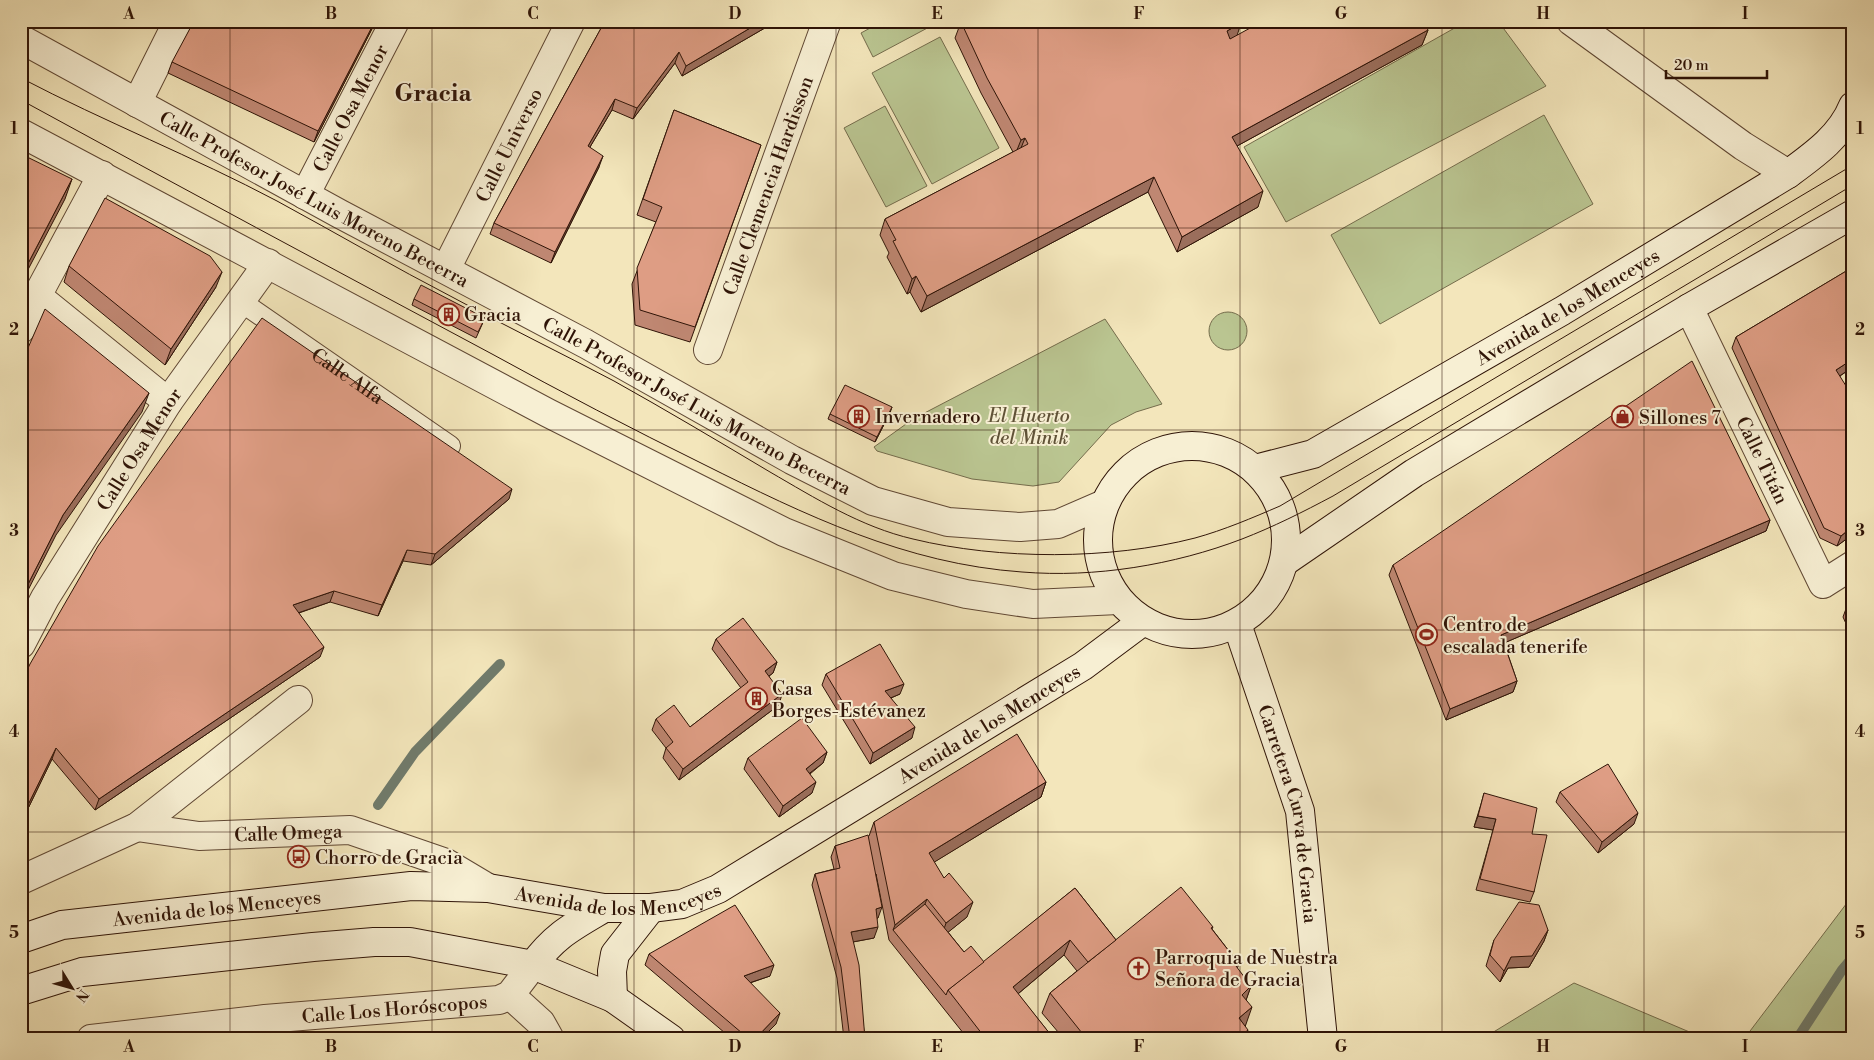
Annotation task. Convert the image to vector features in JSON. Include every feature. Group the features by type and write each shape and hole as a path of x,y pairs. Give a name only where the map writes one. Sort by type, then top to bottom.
{"street":[{"path":"137,103 178,21"},
{"name":"Calle Osa Menor","path":"305,195 395,21"},
{"name":"Calle Universo","path":"446,269 571,21"},
{"name":"Calle Clemencia Hardisson","path":"708,350 828,21"},
{"path":"1571,21 1743,146 1788,174"},
{"name":"Calle Profesor José Luis Moreno Becerra","path":"21,38 305,195 586,344 792,460 873,501 948,522 1020,527 1058,524 1104,504"},
{"name":"Avenida de los Menceyes","path":"1255,469 1313,454 1562,311 1788,174 1823,148 1848,117 1853,106"},
{"path":"21,133 548,413 784,532 893,576 966,594 1033,604 1118,600"},
{"path":"21,329 102,175"},
{"path":"1284,562 1414,474 1690,308 1853,214"},
{"name":"Calle Osa Menor","path":"21,644 45,598 168,402 268,263"},
{"path":"37,296 168,402"},
{"name":"Calle Titán","path":"1690,308 1823,584 1853,565"},
{"path":"1183,445 1217,448 1255,469 1273,490 1286,521 1284,562 1274,588 1237,624 1206,634 1173,634 1142,622 1118,600 1101,570 1101,536 1104,504 1116,483 1148,456 1183,445"},
{"name":"Avenida de los Menceyes","path":"21,939 62,925 412,886 488,888 604,908 651,908 682,904 718,889 1083,666 1142,622"},
{"name":"Carretera Curva de Gracia","path":"1237,624 1300,811 1323,1039"},
{"path":"21,880 137,827 298,700"},
{"name":"Calle Omega","path":"137,827 199,836 350,830 446,864 488,888"},
{"name":"Calle Los Horóscopos","path":"91,1039 270,1029 499,1000 510,995 546,947 563,932 604,908"},
{"path":"613,998 612,971 615,954 651,908"},
{"path":"21,992 82,972 374,942 410,942 533,965 613,998 671,1039"},
{"path":"510,995 541,1023 550,1039"}],"lane":[{"name":"Calle Alfa","path":"240,301 456,450"}],"green space":[{"path":"883,21 931,21 933,25 873,57 861,33"},
{"path":"1467,21 1498,21 1546,86 1286,222 1244,147"},
{"path":"940,37 999,148 932,184 872,73"},
{"path":"885,106 927,186 886,207 844,128"},
{"path":"1544,115 1593,204 1380,324 1331,235"},
{"path":"1228,312 1235,313 1241,318 1246,324 1246,338 1241,344 1235,349 1228,350 1221,349 1215,344 1210,338 1209,331 1210,324 1215,318 1221,313"},
{"name":"El Huerto del Minik","path":"1105,319 1162,404 1136,412 1111,425 1059,482 1033,486 972,479 877,451 874,447 913,419"},
{"path":"1853,895 1853,1039 1744,1039"},
{"path":"1574,983 1706,1039 1482,1039"}],"building":[{"path":"194,21 375,21 318,131 172,62"},
{"path":"605,21 762,21 686,66 679,52 637,108 615,99 588,146 603,156 555,252 494,223"},
{"path":"962,21 1240,21 1241,23 1227,31 1230,39 1263,21 1423,21 1428,30 1232,137 1263,191 1182,237 1154,177 927,296 916,276 912,279 893,241 896,240 885,219 1028,144 1025,138 1021,140 987,78"},
{"path":"674,110 761,145 695,327 640,310 637,268 662,207 643,199"},
{"path":"21,154 72,179 21,277"},
{"path":"105,198 210,256 222,272 171,349 69,266"},
{"path":"1853,267 1853,359 1836,370 1853,397 1853,526 1841,536 1824,528 1736,337"},
{"name":"Gracia","path":"421,285 485,318 478,332 414,299"},
{"path":"45,309 149,393 63,515 21,598 21,364"},
{"path":"262,318 512,489 435,554 407,550 382,605 334,591 293,605 324,647 99,799 56,748 21,817 21,683 30,664 98,546"},
{"path":"1692,361 1770,520 1501,635 1517,681 1450,709 1393,565"},
{"name":"Invernadero","path":"845,385 892,407 877,437 830,414"},
{"path":"1853,604 1853,619 1847,606"},
{"name":"Casa Borges-Estévanez","path":"743,618 777,662 765,671 782,694 683,769 666,748 673,742 656,719 674,705 690,727 748,682 716,639"},
{"path":"880,644 904,684 885,691 915,727 873,753 826,674"},
{"path":"802,718 827,752 806,769 816,782 783,806 748,758"},
{"path":"1017,734 1046,782 929,853 944,878 949,873 973,902 946,923 927,899 895,925 874,822"},
{"path":"1608,764 1638,813 1602,842 1560,792"},
{"path":"1484,793 1537,808 1532,834 1547,835 1534,892 1480,879 1496,819 1478,816"},
{"path":"868,835 882,907 876,909 878,927 851,932 859,965 865,1039 850,1039 841,967 815,874 840,868 835,846"},
{"path":"1181,887 1213,927 1211,928 1239,964 1236,966 1251,986 1242,995 1252,1007 1239,1018 1248,1030 1237,1039 1199,1039 1198,1037 1196,1039 1075,1039 1082,1033 1050,993"},
{"path":"1075,888 1116,940 1088,962 1070,940 1013,987 1054,1039 986,1039 948,990"},
{"path":"1519,902 1539,905 1548,930 1532,956 1511,957 1504,971 1490,955 1494,940"},
{"path":"925,904 964,952 971,946 984,962 948,990 946,995 893,930"},
{"path":"735,905 774,965 744,976 780,1013 755,1039 749,1039 649,954"},
{"path":"878,1032 879,1039 865,1039"}],"waterway":[{"path":"378,805 415,752 500,664"},
{"path":"1797,1039 1842,970 1853,957"}],"tram line":[{"path":"21,78 85,110 214,169 277,201 432,286 614,381 839,511 875,527 913,539 946,546 1018,554 1091,554 1162,545 1217,531 1280,506 1853,165"},
{"path":"21,100 570,396 741,483 818,518 897,548 979,567 1022,572 1078,573 1106,571 1162,562 1216,548 1288,519 1333,496 1853,185"}],"place":[{"name":"Gracia","path":"448,314"},
{"name":"Invernadero","path":"859,416"},
{"name":"Sillones 7","path":"1623,417"},
{"name":"Centro de escalada tenerife","path":"1427,635"},
{"name":"Casa Borges-Estévanez","path":"756,699"},
{"name":"Chorro de Gracia","path":"299,857"},
{"name":"Parroquia de Nuestra Señora de Gracia","path":"1139,968"}],"district":[{"name":"Gracia","path":"433,93"}]}
